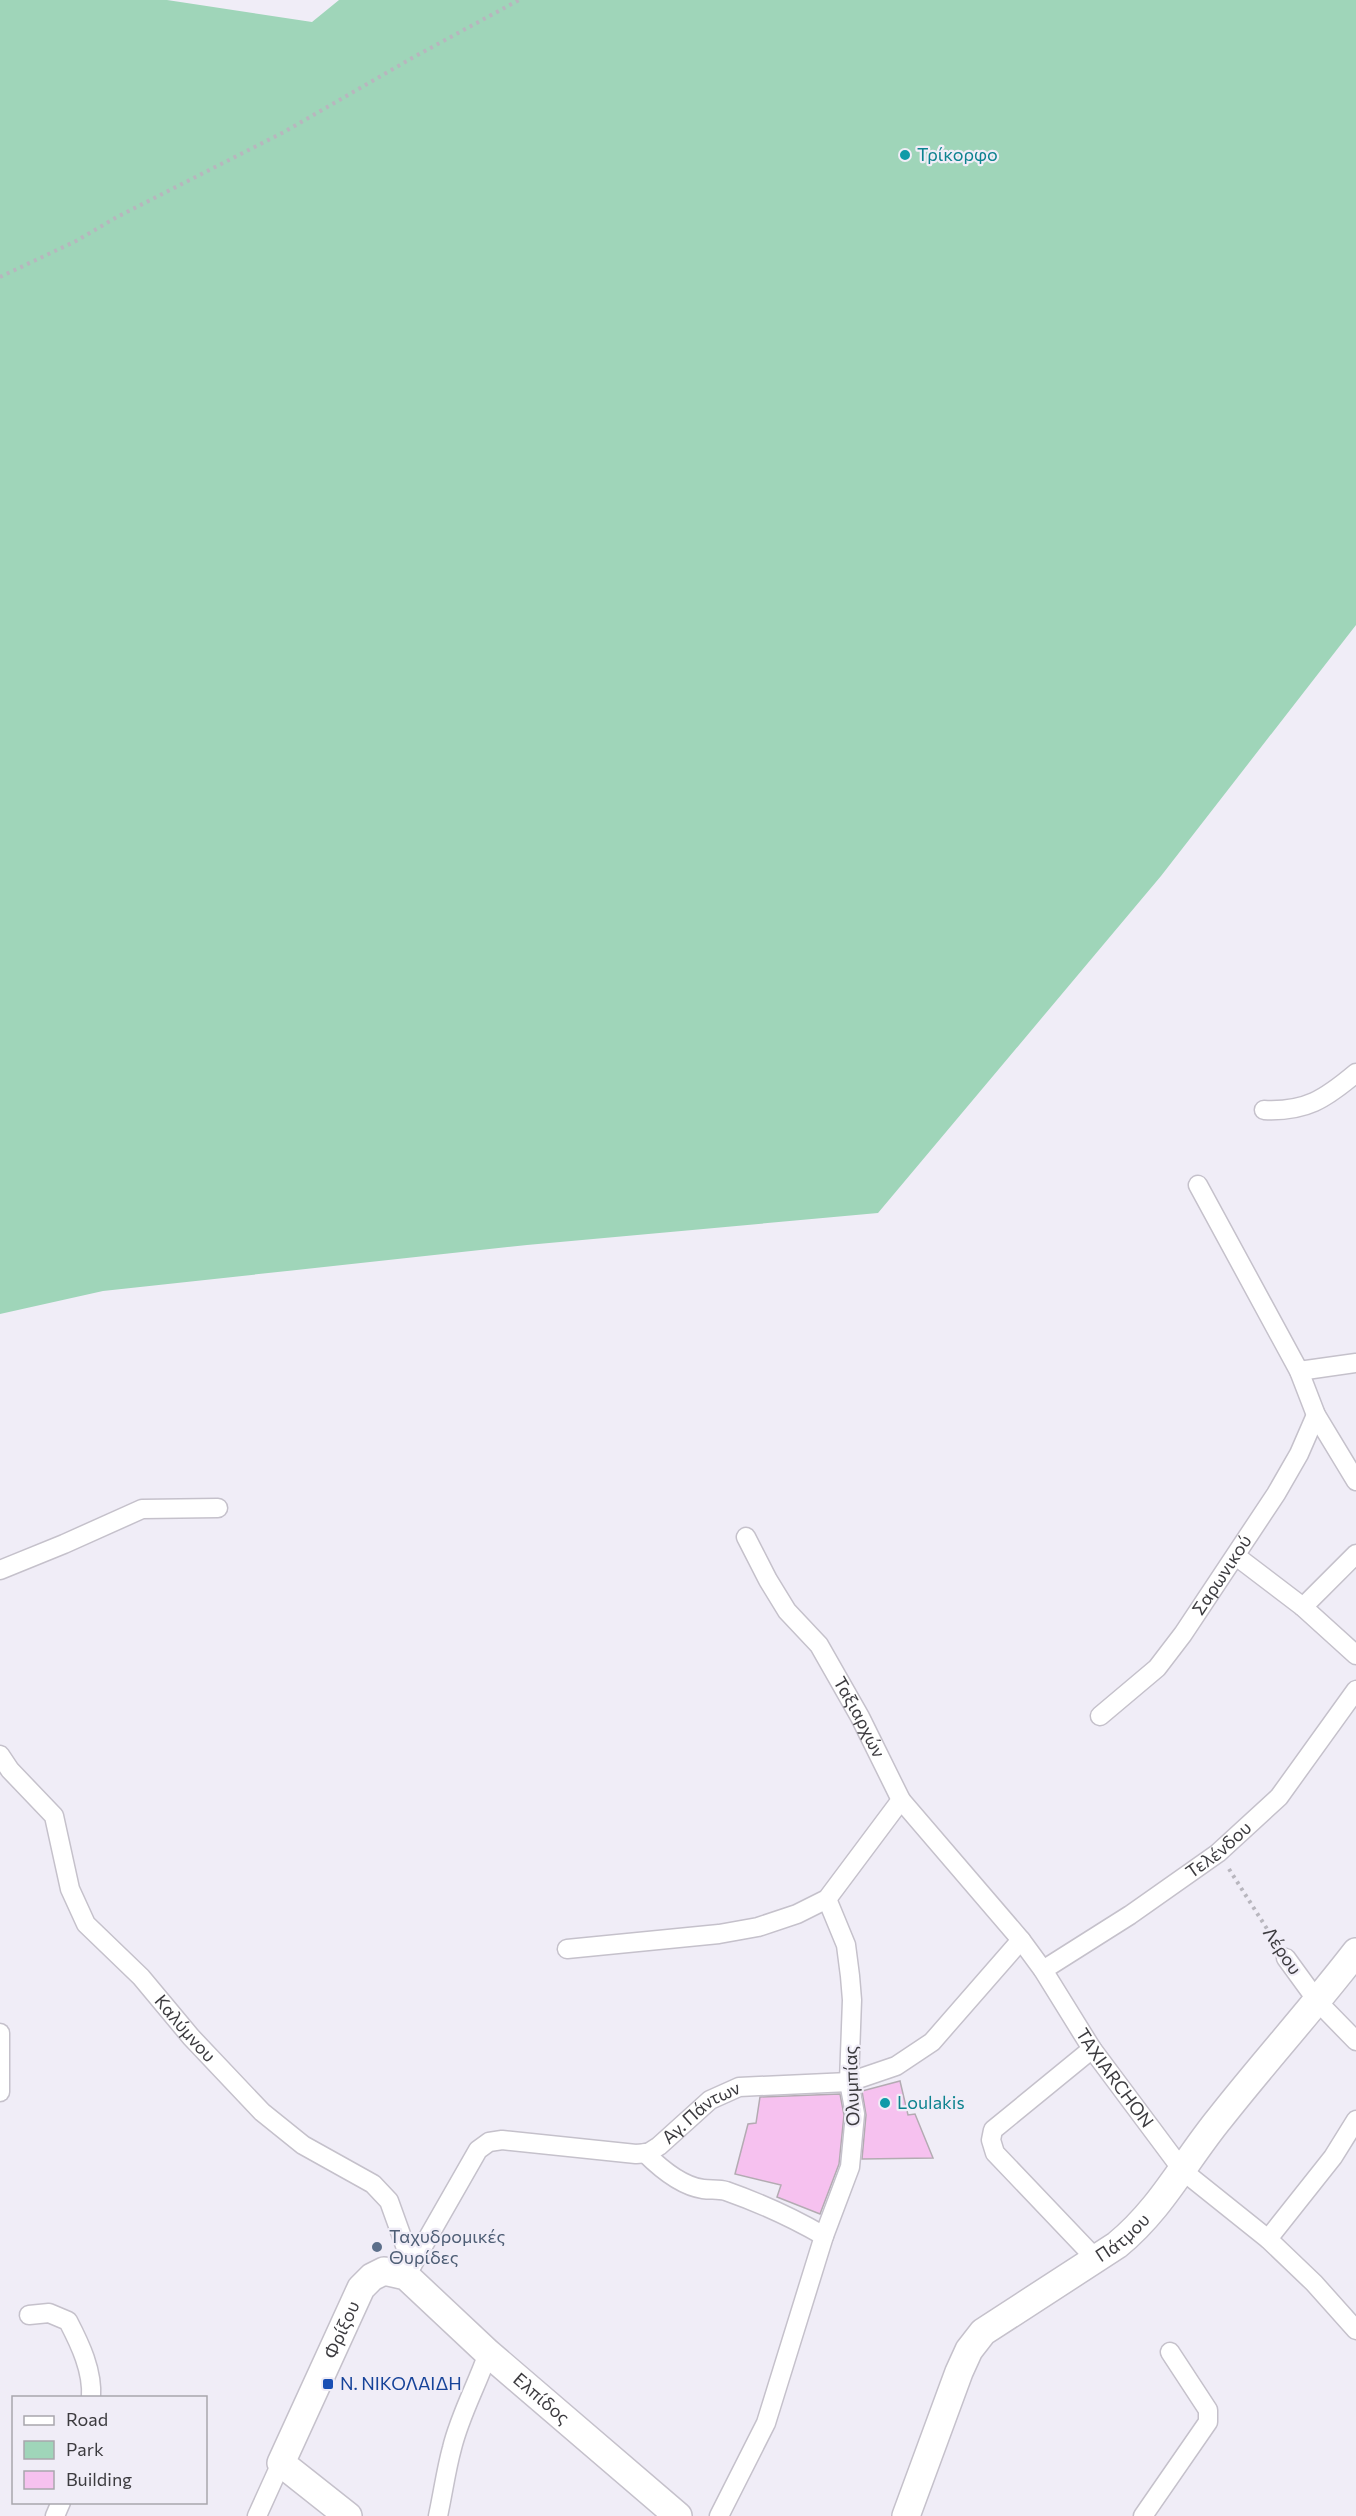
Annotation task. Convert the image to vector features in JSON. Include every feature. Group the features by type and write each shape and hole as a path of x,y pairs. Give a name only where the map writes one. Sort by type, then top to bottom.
{"street":[{"path":"1264,1110 1286,1111 1315,1103 1356,1073"},
{"path":"1198,1185 1299,1371 1316,1415 1356,1481"},
{"path":"1299,1371 1356,1363"},
{"name":"Σαρωνικού","path":"1100,1716 1157,1668 1184,1634 1276,1494 1299,1454 1316,1415"},
{"path":"0,1570 142,1509 218,1508"},
{"name":"Ταξιαρχών","path":"746,1537 787,1611 819,1645 860,1717 901,1800"},
{"path":"1303,1608 1356,1554"},
{"path":"1236,1556 1303,1608 1356,1655"},
{"name":"Τελένδου","path":"1042,1970 1130,1915 1218,1853 1279,1797 1356,1690"},
{"name":"Καλύμνου","path":"0,1755 10,1770 54,1816 70,1889 86,1924 141,1977 191,2037 262,2112 303,2145 373,2184 389,2201 409,2271"},
{"path":"567,1949 675,1940 729,1932 758,1927 797,1914 827,1899 901,1800"},
{"name":"TAXIARCHON","path":"901,1800 1021,1940 1092,2049 1183,2171 1268,2239 1314,2283 1356,2330"},
{"name":"Ολυμπίας","path":"719,2516 766,2423 824,2236 850,2167 855,2114 849,2082 852,2000 850,1976 846,1945 827,1899"},
{"name":"Αγ. Πάντων","path":"409,2271 478,2150 489,2142 502,2140 636,2154 645,2153 659,2146 710,2100 739,2087 849,2082 896,2066 932,2042 1021,1940"},
{"name":"Πάτμου","path":"906,2516 959,2372 975,2341 983,2332 1135,2231 1164,2198 1219,2119 1318,2002 1356,1952"},
{"name":"Λέρου","path":"1286,1958 1318,2002 1356,2041"},
{"path":"0,2033 0,2092"},
{"path":"1092,2049 993,2130 991,2140 996,2153 1096,2259"},
{"path":"1268,2239 1333,2157 1356,2120"},
{"path":"645,2153 679,2180 701,2189 724,2190 795,2219 824,2236"},
{"name":"Φρίξου","path":"257,2516 362,2288 372,2277 384,2271 409,2271"},
{"name":"Ελπίδος","path":"409,2271 488,2353 678,2516"},
{"path":"29,2315 49,2313 68,2321 86,2361 92,2387 91,2396"},
{"path":"1143,2516 1208,2422 1208,2410 1170,2352"},
{"path":"438,2516 452,2448 488,2353"},
{"path":"281,2463 348,2516"}],"path":[{"path":"0,277 76,241 117,217 284,132 519,0"},
{"name":"Λέρου","path":"1218,1853 1286,1958"}],"green space":[{"path":"0,0 167,0 312,22 339,0 1356,0 1356,625 1161,876 878,1213 527,1245 103,1291 0,1314"}],"building":[{"path":"900,2081 908,2115 915,2114 933,2158 862,2159 866,2115 862,2091"},
{"path":"840,2094 844,2115 839,2164 820,2214 777,2197 781,2185 735,2174 748,2124 756,2123 760,2097"}],"place":[{"name":"Τρίκορφο","path":"905,155"},
{"name":"Loulakis","path":"885,2103"},
{"name":"Ταχυδρομικές Θυρίδες","path":"377,2247"},
{"name":"Ν. ΝΙΚΟΛΑΙΔΗ","path":"328,2384"}]}
